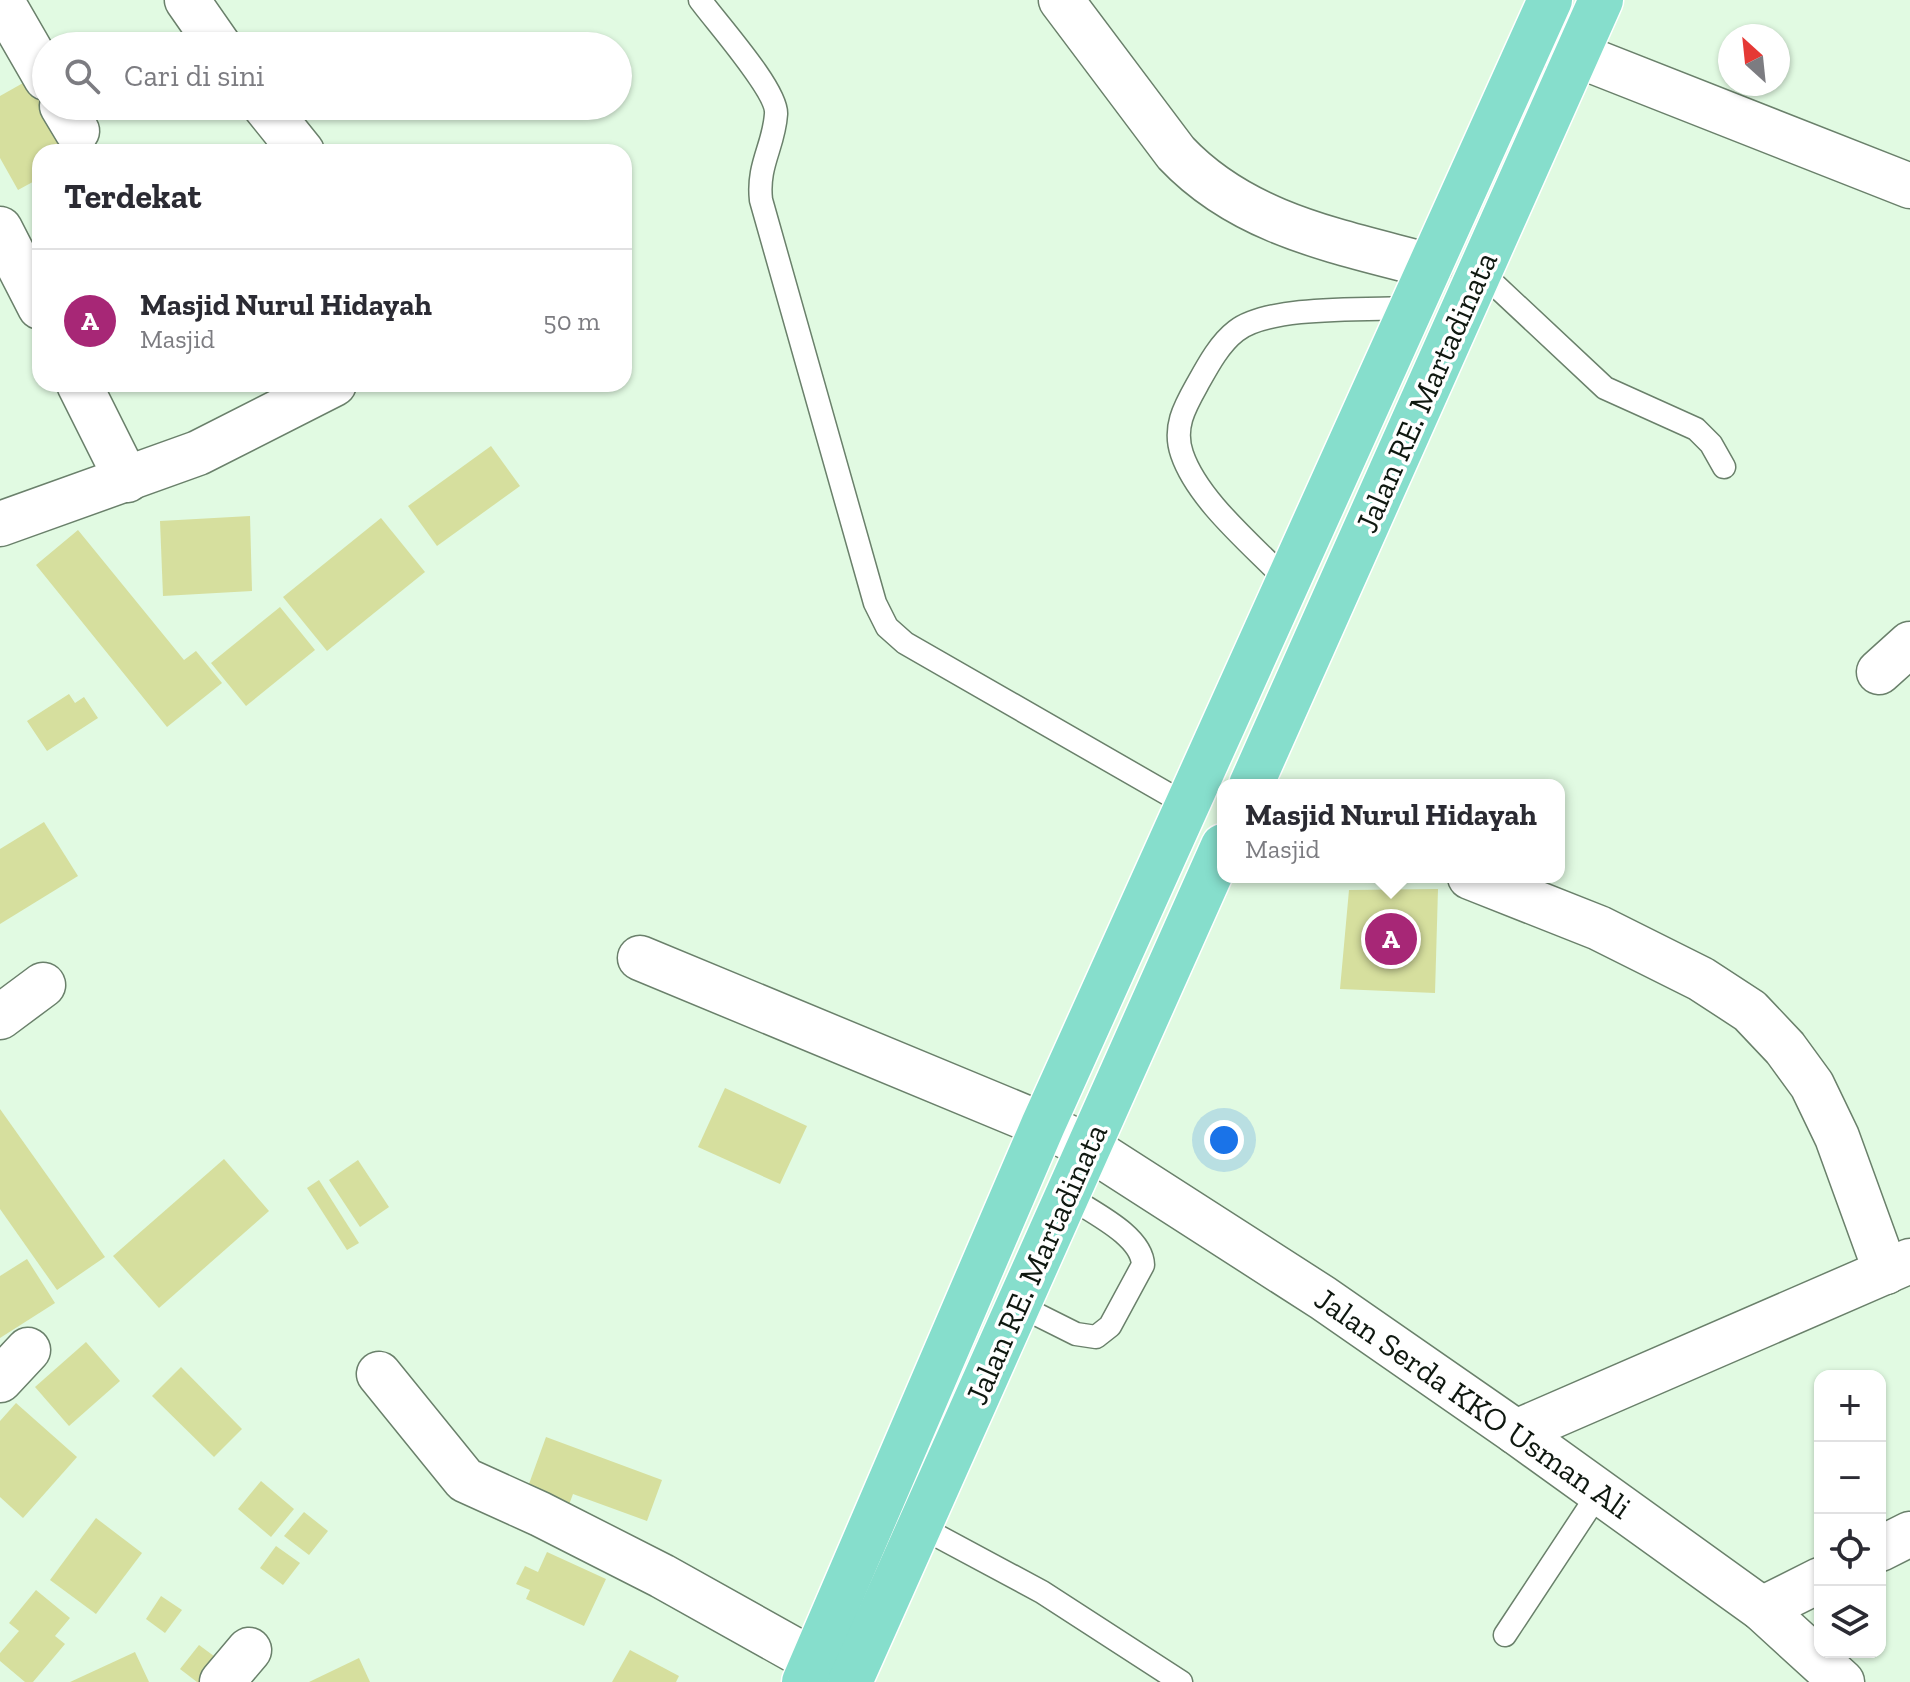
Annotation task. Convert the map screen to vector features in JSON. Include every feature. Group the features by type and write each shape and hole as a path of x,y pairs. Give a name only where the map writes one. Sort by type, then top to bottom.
{"highway":[{"name":"Jalan RE. Martadinata","path":"1254,779 1601,0"},
{"path":"823,1675 1043,1125 1542,19"},
{"name":"Jalan RE. Martadinata","path":"823,1675 919,1526 1217,859"}],"street":[{"path":"1,0 32,54"},
{"path":"187,0 209,32"},
{"path":"1061,0 1176,153 1218,191 1259,214 1301,230 1430,266"},
{"path":"1542,19 1577,53 1910,186"},
{"path":"276,120 296,144"},
{"path":"0,229 32,291"},
{"path":"83,392 127,480"},
{"path":"0,524 198,453 318,392"},
{"path":"1485,883 1599,928 1652,953 1701,979 1750,1011 1785,1048 1812,1085 1898,1266 1516,1432"},
{"name":"Jalan Serda KKO Usman Ali","path":"640,958 1043,1125 1088,1147 1323,1298 1600,1491 1762,1609 1842,1682"},
{"path":"0,1017 43,985"},
{"path":"379,1374 465,1480 662,1576 823,1675"},
{"path":"1886,1546 1910,1534"},
{"path":"1762,1609 1814,1583"}],"lane":[{"path":"700,0 766,87 776,105 760,174 761,200 875,603 887,627 905,643 1187,805"},
{"path":"1480,271 1605,388 1696,429 1711,444 1724,467"},
{"path":"1287,581 1210,500 1193,475 1182,455 1178,435 1183,409 1222,346 1235,331 1248,323 1282,314 1411,308"},
{"path":"1018,1305 1076,1334 1096,1337 1110,1326 1143,1265 1143,1256 1133,1240 1068,1196"},
{"path":"1505,1635 1600,1491"},
{"path":"919,1526 1042,1592 1181,1682"}],"building":[{"path":"32,78 32,120 65,120 78,144 32,144 32,182 18,190 0,158 0,96"},
{"path":"491,446 520,486 437,546 408,506"},
{"path":"250,516 252,591 163,596 160,521"},
{"path":"381,518 425,572 327,651 283,597"},
{"path":"78,530 184,660 196,651 222,683 167,727 36,565"},
{"path":"280,607 315,650 246,706 211,663"},
{"path":"69,694 75,703 84,697 98,718 47,751 27,721"},
{"path":"44,822 78,876 0,924 0,849"},
{"path":"1438,889 1435,993 1340,989 1349,890"},
{"path":"725,1088 807,1126 780,1184 698,1147"},
{"path":"0,1109 105,1257 57,1290 0,1209"},
{"path":"224,1159 269,1211 159,1308 113,1256"},
{"path":"358,1160 389,1207 360,1227 329,1180"},
{"path":"319,1180 359,1243 347,1250 307,1188"},
{"path":"27,1259 55,1303 0,1338 0,1276"},
{"path":"86,1342 120,1381 69,1426 35,1387"},
{"path":"181,1367 242,1429 214,1457 152,1396"},
{"path":"16,1403 77,1457 23,1518 0,1497 0,1421"},
{"path":"546,1437 662,1480 647,1521 573,1494 567,1510 525,1495"},
{"path":"261,1481 294,1509 271,1537 238,1509"},
{"path":"304,1512 328,1531 309,1555 284,1536"},
{"path":"96,1518 142,1553 96,1614 50,1580"},
{"path":"276,1546 300,1563 283,1585 260,1568"},
{"path":"547,1552 606,1579 584,1626 526,1599 530,1590 516,1584 525,1566 538,1572"},
{"path":"36,1590 70,1618 55,1636 65,1644 33,1682 25,1682 0,1661 0,1653 19,1631 9,1623"},
{"path":"161,1596 182,1610 165,1633 146,1619"},
{"path":"199,1645 222,1662 206,1682 197,1682 180,1669"},
{"path":"630,1650 679,1676 676,1682 612,1682"},
{"path":"135,1652 149,1682 70,1682"},
{"path":"359,1658 370,1682 309,1682"}],"place":[{"name":"Masjid Nurul Hidayah","path":"1391,939"}]}
